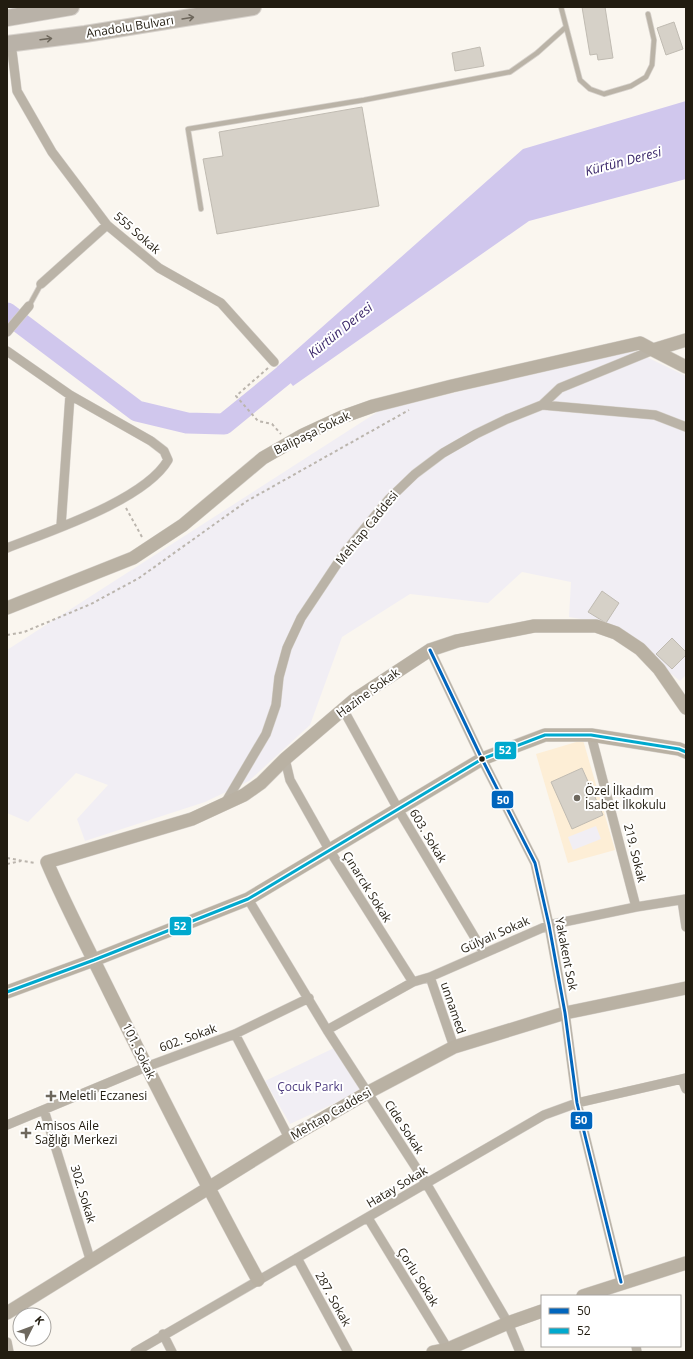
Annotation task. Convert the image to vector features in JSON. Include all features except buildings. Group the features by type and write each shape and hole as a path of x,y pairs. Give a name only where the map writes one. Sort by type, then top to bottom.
{"highway":[{"path":"7,18 71,7"},
{"name":"Anadolu Bulvarı","path":"9,44 85,34 253,7"}],"street":[{"name":"555 Sokak","path":"9,44 17,91 52,152 108,225 158,268 221,303 274,362"},
{"path":"41,284 108,225"},
{"path":"7,332 30,306"},
{"path":"542,405 560,388 653,350 686,340"},
{"name":"Balipaşa Sokak","path":"7,608 133,558 183,525 263,458 304,435 342,417 373,406 452,386 640,343 686,367"},
{"path":"7,352 70,395 151,441 164,451 168,460 164,468 145,486 121,500 7,548"},
{"path":"61,526 70,395"},
{"name":"Mehtap Caddesi","path":"224,804 266,734 276,706 279,676 287,648 302,618 345,552 389,499 421,470 443,453 476,434 507,419 542,405 655,415 686,427"},
{"name":"Hazine Sokak","path":"47,862 192,819 244,795 261,783 285,759 354,700 430,650 457,640 534,626 596,626 616,633 640,649 659,669 686,708"},
{"name":"Yakakent Sok","path":"430,650 482,759 535,863 549,924 565,1013 577,1103 621,1282"},
{"name":"603. Sokak","path":"343,709 398,809 484,953"},
{"path":"7,992 248,900 482,759 545,735 591,735 679,749 686,752"},
{"name":"219. Sokak","path":"591,735 636,907"},
{"name":"Çınarcık Sokak","path":"285,759 290,780 330,851 413,982"},
{"name":"101. Sokak","path":"47,862 146,1067 208,1188 258,1280"},
{"name":"Cide Sokak","path":"248,900 327,1030 426,1183 508,1323 520,1352"},
{"path":"684,900 686,927"},
{"name":"Gülyalı Sokak","path":"327,1030 413,982 430,977 549,924 636,907 684,900"},
{"name":"unnamed","path":"430,977 454,1047"},
{"name":"Mehtap Caddesi","path":"7,1312 91,1262 289,1138 367,1093 454,1047 565,1013 686,988"},
{"name":"602. Sokak","path":"7,1125 146,1067 235,1034 308,998"},
{"path":"235,1034 289,1138"},
{"path":"684,1078 686,1089"},
{"name":"Hatay Sokak","path":"135,1352 163,1334 368,1218 544,1115 577,1103 684,1078"},
{"name":"302. Sokak","path":"44,1110 91,1262"},
{"name":"Çorlu Sokak","path":"368,1218 448,1349"},
{"name":"287. Sokak","path":"297,1258 348,1352"},
{"path":"586,1295 621,1282 686,1263"},
{"path":"433,1352 448,1349 508,1323 541,1311"},
{"path":"163,1334 172,1352"},
{"path":"7,1342 9,1352"}],"lane":[{"path":"561,7 580,80 590,88 604,94 631,86 646,78 652,65 654,40 648,14"},
{"path":"201,209 188,129 364,100 510,72 537,53 566,27"},
{"path":"30,306 41,284"}],"path":[{"path":"274,362 236,396 258,421 272,424 279,431"},
{"path":"7,635 24,632 91,604 139,578 247,501 411,409"},
{"path":"121,500 148,548"},
{"path":"7,858 37,864 47,862"},
{"path":"7,864 22,861"}],"shaded area":[{"path":"583,740 615,850 568,863 536,754"}],"green space":[{"path":"632,350 686,376 686,675 680,681 611,624 569,617 571,582 522,572 488,603 410,594 342,637 310,725 249,781 205,802 85,841 77,819 108,785 76,773 28,822 7,813 7,650 379,411"},
{"path":"596,826 601,839 573,850 568,837"},
{"name":"Çocuk Parkı","path":"334,1048 361,1091 290,1124 265,1081"}],"water":[{"path":"686,101 686,179 529,221 293,386 277,367 523,149"}],"waterway":[{"name":"Kürtün Deresi","path":"7,313 137,411 187,423 224,424 305,358"}],"transit line":[{"name":"50","path":"430,650 482,759 535,863 549,925 565,1013 577,1103 621,1282"},
{"name":"52","path":"7,992 94,960 248,899 482,759 545,735 591,735 679,749 686,752"}],"place":[{"name":"Özel İlkadım İsabet İlkokulu","path":"577,798"},
{"name":"Meletli Eczanesi","path":"51,1096"},
{"name":"Amisos Aile Sağlığı Merkezi","path":"26,1133"}]}
